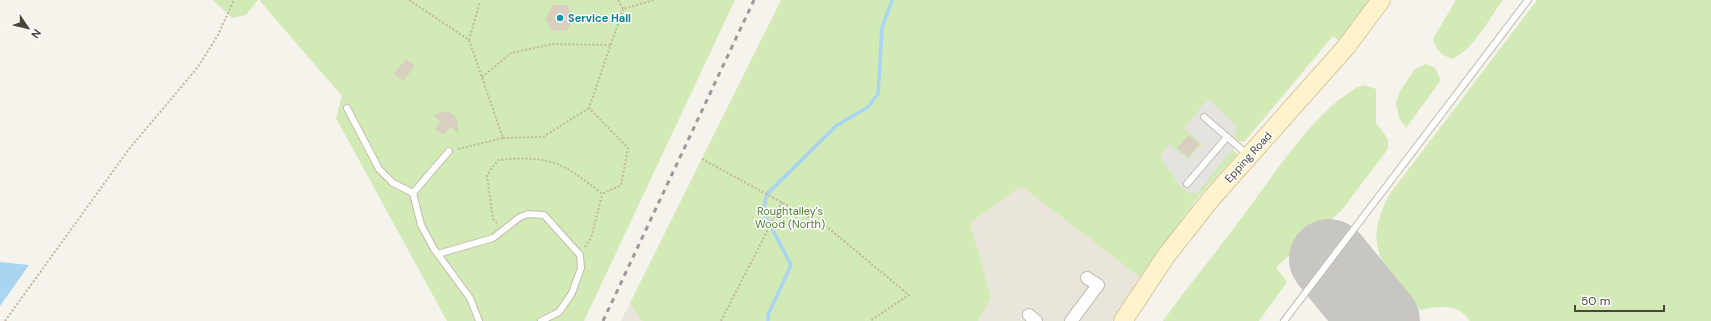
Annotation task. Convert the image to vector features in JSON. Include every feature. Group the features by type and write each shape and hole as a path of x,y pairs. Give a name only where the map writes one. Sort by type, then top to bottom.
{"main road":[{"name":"Epping Road","path":"1123,321 1166,256 1210,200 1346,47 1382,0"}],"street":[{"path":"1071,321 1098,285 1088,278"}],"lane":[{"path":"1284,321 1528,0"},
{"path":"347,108 379,169 393,183 413,193 421,225 438,254 470,298 479,321"},
{"path":"1204,117 1249,156"},
{"path":"1187,184 1227,137"},
{"path":"413,193 449,151"},
{"path":"438,254 485,241 528,214 544,215 580,255 581,268 572,293 559,312 541,321"}],"path":[{"path":"5,321 129,149 198,67 218,34 234,0"},
{"path":"409,0 469,40"},
{"path":"449,151 504,138 543,137 589,108 623,9 618,0"},
{"path":"623,9 654,0"},
{"path":"480,1 469,40 504,138"},
{"path":"482,77 511,53 553,44 610,44"},
{"path":"589,108 628,148 621,185 602,194"},
{"path":"504,230 493,219 487,175 498,160 522,157 549,160 576,172 602,194"},
{"path":"702,159 827,227 909,295 870,321"},
{"path":"580,255 592,238 602,194"},
{"path":"721,321 782,202"}],"shaded area":[{"path":"1208,99 1237,126 1234,136 1239,141 1197,193 1188,193 1178,184 1160,157 1169,144 1188,159 1202,144 1184,128"},
{"path":"1021,186 1140,277 1112,321 978,321 991,297 970,223"},
{"path":"630,303 642,321 621,321"}],"green space":[{"path":"213,0 258,0 246,15 232,18"},
{"path":"259,0 735,0 584,321 447,321 336,118 342,96"},
{"name":"Roughtalley's Wood (North)","path":"781,0 1381,0 1346,47 1333,36 1244,142 1239,141 1233,149 1237,154 1198,197 1140,277 1021,186 970,223 991,297 978,321 642,321 630,303"},
{"path":"1456,0 1503,0 1475,40 1468,48 1453,59 1440,52 1433,39"},
{"path":"1537,0 1711,0 1711,321 1470,321 1465,315 1454,308 1434,307 1420,310 1397,283 1381,258 1377,245 1377,230 1381,214 1389,195"},
{"path":"1426,64 1435,68 1441,80 1406,128 1399,118 1396,103 1400,91 1415,69"},
{"path":"1363,85 1376,89 1376,123 1388,139 1388,149 1341,211 1276,267 1287,282 1259,321 1163,321 1231,233 1296,144 1312,125 1329,108 1346,95"}],"water":[{"path":"0,262 29,265 0,306"}],"building":[{"name":"Service Hall","path":"553,5 567,5 574,17 567,30 553,31 545,19"},
{"path":"406,59 415,66 403,81 394,74"},
{"path":"448,111 456,117 459,133 450,127 444,135 435,129 440,121 433,115"},
{"path":"1189,135 1200,144 1188,157 1177,148"}],"waterway":[{"path":"768,321 768,315 791,265 763,211 767,194 836,126 868,107 878,94 882,28 892,0"}],"runway":[{"path":"1329,259 1380,321"}],"railway":[{"path":"603,321 754,0"}],"place":[{"name":"Service Hall","path":"560,18"}]}
